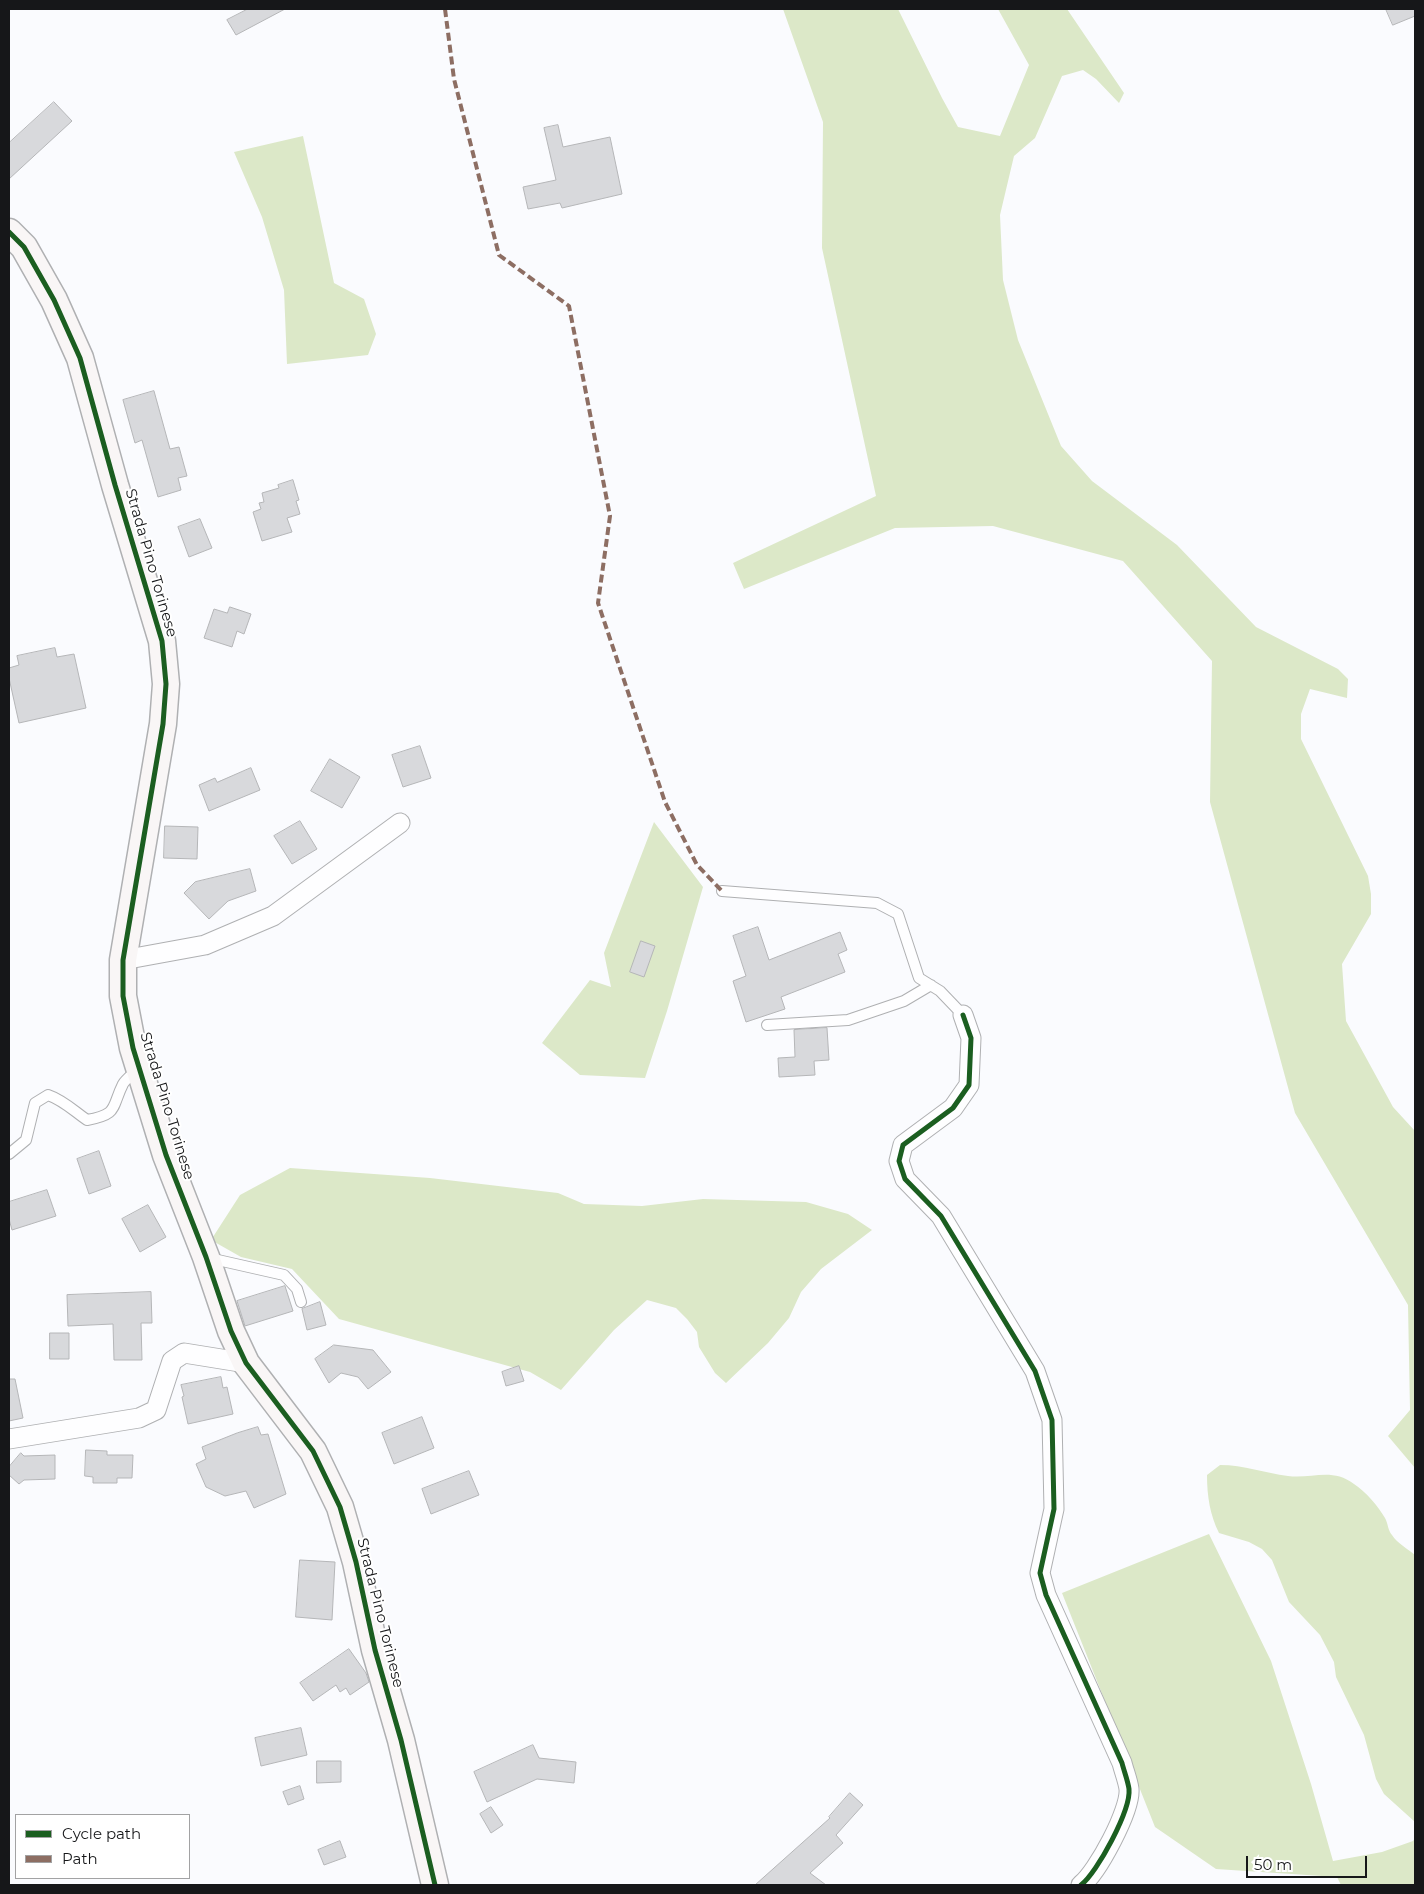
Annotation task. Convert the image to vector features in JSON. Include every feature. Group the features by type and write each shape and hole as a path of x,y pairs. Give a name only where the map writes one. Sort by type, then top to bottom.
{"street":[{"name":"Strada Pino Torinese","path":"9,232 24,247 54,300 80,358 115,486 162,642 166,684 163,724 123,960 123,996 133,1048 166,1155 206,1257 231,1331 246,1363 314,1451 340,1507 356,1562 375,1650 401,1740 434,1883"},
{"path":"123,960 204,945 273,916 400,823"},
{"path":"963,1015 971,1038 969,1085 952,1108 903,1145 900,1161 905,1179 941,1216 1035,1371 1052,1420 1054,1509 1040,1573 1046,1595 1122,1763 1129,1791 1121,1819 1108,1849 1086,1881 1081,1885"},
{"path":"9,1439 139,1418 156,1410 172,1361 184,1353 246,1363"}],"lane":[{"path":"722,891 877,903 898,914 919,978 940,991 963,1015"},
{"path":"767,1025 848,1020 904,1001 931,985"},
{"path":"9,1154 26,1140 35,1103 48,1095 60,1099 87,1120 104,1117 116,1106 124,1082 140,1068"},
{"path":"206,1257 284,1275 297,1289 301,1302"}],"green space":[{"path":"783,9 898,9 958,127 1000,136 1029,65 998,9 1067,9 1124,93 1119,103 1096,79 1083,70 1062,76 1035,138 1014,156 1000,215 1003,280 1018,340 1061,446 1092,481 1177,545 1256,627 1338,669 1348,679 1347,698 1310,689 1301,714 1301,739 1368,876 1371,894 1371,914 1342,964 1346,1021 1393,1107 1415,1131 1415,1468 1388,1436 1410,1410 1408,1305 1295,1113 1210,802 1212,661 1123,561 993,526 895,528 744,589 733,563 876,496 822,248 823,122"},
{"path":"303,136 334,283 364,299 376,334 368,355 287,364 284,290 262,217 234,152"},
{"path":"654,822 703,887 667,1011 645,1078 580,1075 542,1043 590,980 611,987 604,953"},
{"path":"290,1168 430,1178 558,1193 584,1204 642,1206 703,1199 806,1202 848,1214 872,1230 821,1269 801,1292 789,1318 768,1343 726,1383 715,1373 699,1347 697,1332 687,1319 676,1308 647,1300 614,1330 561,1390 530,1372 339,1319 292,1269 241,1257 211,1240 240,1195"},
{"path":"1220,1465 1238,1466 1297,1477 1330,1475 1346,1479 1358,1487 1371,1500 1385,1518 1394,1538 1415,1555 1415,1822 1384,1794 1376,1779 1364,1735 1336,1677 1334,1662 1320,1635 1289,1602 1272,1560 1262,1549 1249,1542 1219,1533 1210,1505 1207,1475"},
{"path":"1209,1534 1271,1661 1311,1784 1333,1861 1382,1852 1413,1841 1415,1838 1415,1885 1341,1885 1337,1877 1216,1869 1155,1827 1062,1593"}],"building":[{"path":"248,9 285,9 236,35 227,20"},
{"path":"1386,9 1415,9 1415,16 1393,25"},
{"path":"54,102 72,121 9,179 9,143"},
{"path":"558,125 563,147 610,137 622,194 562,208 560,203 528,209 523,187 556,180 544,128"},
{"path":"154,391 170,449 179,447 187,476 178,478 181,490 158,497 142,440 135,443 123,400"},
{"path":"293,480 299,500 296,501 300,514 287,518 292,532 262,541 253,512 261,509 259,503 264,502 262,493 279,488 278,485"},
{"path":"200,519 212,548 189,557 178,527"},
{"path":"230,607 251,614 244,634 237,631 232,647 204,638 214,609 227,613"},
{"path":"55,648 57,657 74,654 86,708 19,723 9,678 9,668 19,665 17,656"},
{"path":"420,746 431,778 403,787 392,755"},
{"path":"330,759 360,777 342,808 311,791"},
{"path":"251,768 260,790 209,811 199,785 215,778 217,782"},
{"path":"300,821 317,849 292,864 274,836"},
{"path":"165,826 198,827 197,859 164,858"},
{"path":"250,869 256,891 228,901 209,919 184,893 195,882"},
{"path":"758,927 769,960 840,932 847,950 838,954 845,972 781,997 785,1009 746,1022 733,981 746,976 733,936"},
{"path":"641,941 655,946 644,977 630,972"},
{"path":"827,1028 829,1060 814,1061 815,1075 779,1077 778,1058 795,1057 794,1030"},
{"path":"99,1151 111,1186 89,1194 77,1159"},
{"path":"47,1190 56,1216 12,1230 9,1219 9,1202"},
{"path":"148,1205 166,1237 140,1252 122,1219"},
{"path":"285,1286 293,1311 245,1326 237,1301"},
{"path":"151,1292 152,1323 141,1323 142,1360 114,1360 113,1324 68,1326 67,1295"},
{"path":"320,1302 326,1325 307,1330 302,1309"},
{"path":"50,1333 69,1333 69,1359 50,1359"},
{"path":"334,1345 373,1350 391,1372 368,1389 358,1377 341,1373 329,1383 315,1359"},
{"path":"519,1366 524,1381 506,1386 502,1372"},
{"path":"221,1377 223,1388 227,1387 233,1414 188,1424 181,1385"},
{"path":"9,1379 15,1379 23,1418 9,1421"},
{"path":"422,1417 434,1448 394,1464 382,1433"},
{"path":"258,1427 261,1435 268,1434 286,1494 254,1508 246,1491 225,1496 206,1487 196,1464 206,1459 202,1447"},
{"path":"86,1450 107,1451 107,1455 133,1455 132,1478 117,1478 117,1483 93,1483 93,1477 85,1476"},
{"path":"21,1453 24,1456 55,1455 55,1479 24,1480 19,1484 9,1475 9,1467"},
{"path":"469,1471 479,1495 431,1514 422,1489"},
{"path":"300,1560 335,1562 332,1620 296,1617"},
{"path":"349,1649 366,1673 369,1682 350,1695 346,1688 340,1692 336,1685 313,1701 300,1683"},
{"path":"301,1728 307,1755 261,1766 255,1738"},
{"path":"533,1745 539,1758 576,1762 574,1783 537,1779 487,1802 474,1772"},
{"path":"317,1761 341,1761 341,1782 317,1783"},
{"path":"300,1786 304,1799 288,1805 283,1792"},
{"path":"850,1793 863,1805 836,1835 843,1843 810,1873 826,1885 755,1885 830,1818"},
{"path":"491,1807 503,1825 491,1833 480,1814"},
{"path":"340,1841 346,1857 324,1865 318,1850"}],"marked path":[{"path":"445,9 454,79 499,255 569,306 610,516 598,603 665,802 697,865 722,891"}],"cycle path":[{"path":"9,232 24,247 54,300 80,358 115,485 162,641 166,684 163,724 123,960 123,996 133,1048 166,1155 206,1257 231,1331 246,1363 313,1451 340,1507 356,1562 375,1650 401,1740 435,1885"},
{"path":"963,1015 971,1038 969,1085 953,1108 903,1145 899,1161 905,1179 941,1216 1035,1371 1052,1420 1054,1509 1040,1573 1046,1595 1122,1763 1129,1789 1125,1811 1112,1840 1096,1868 1081,1885"}]}
